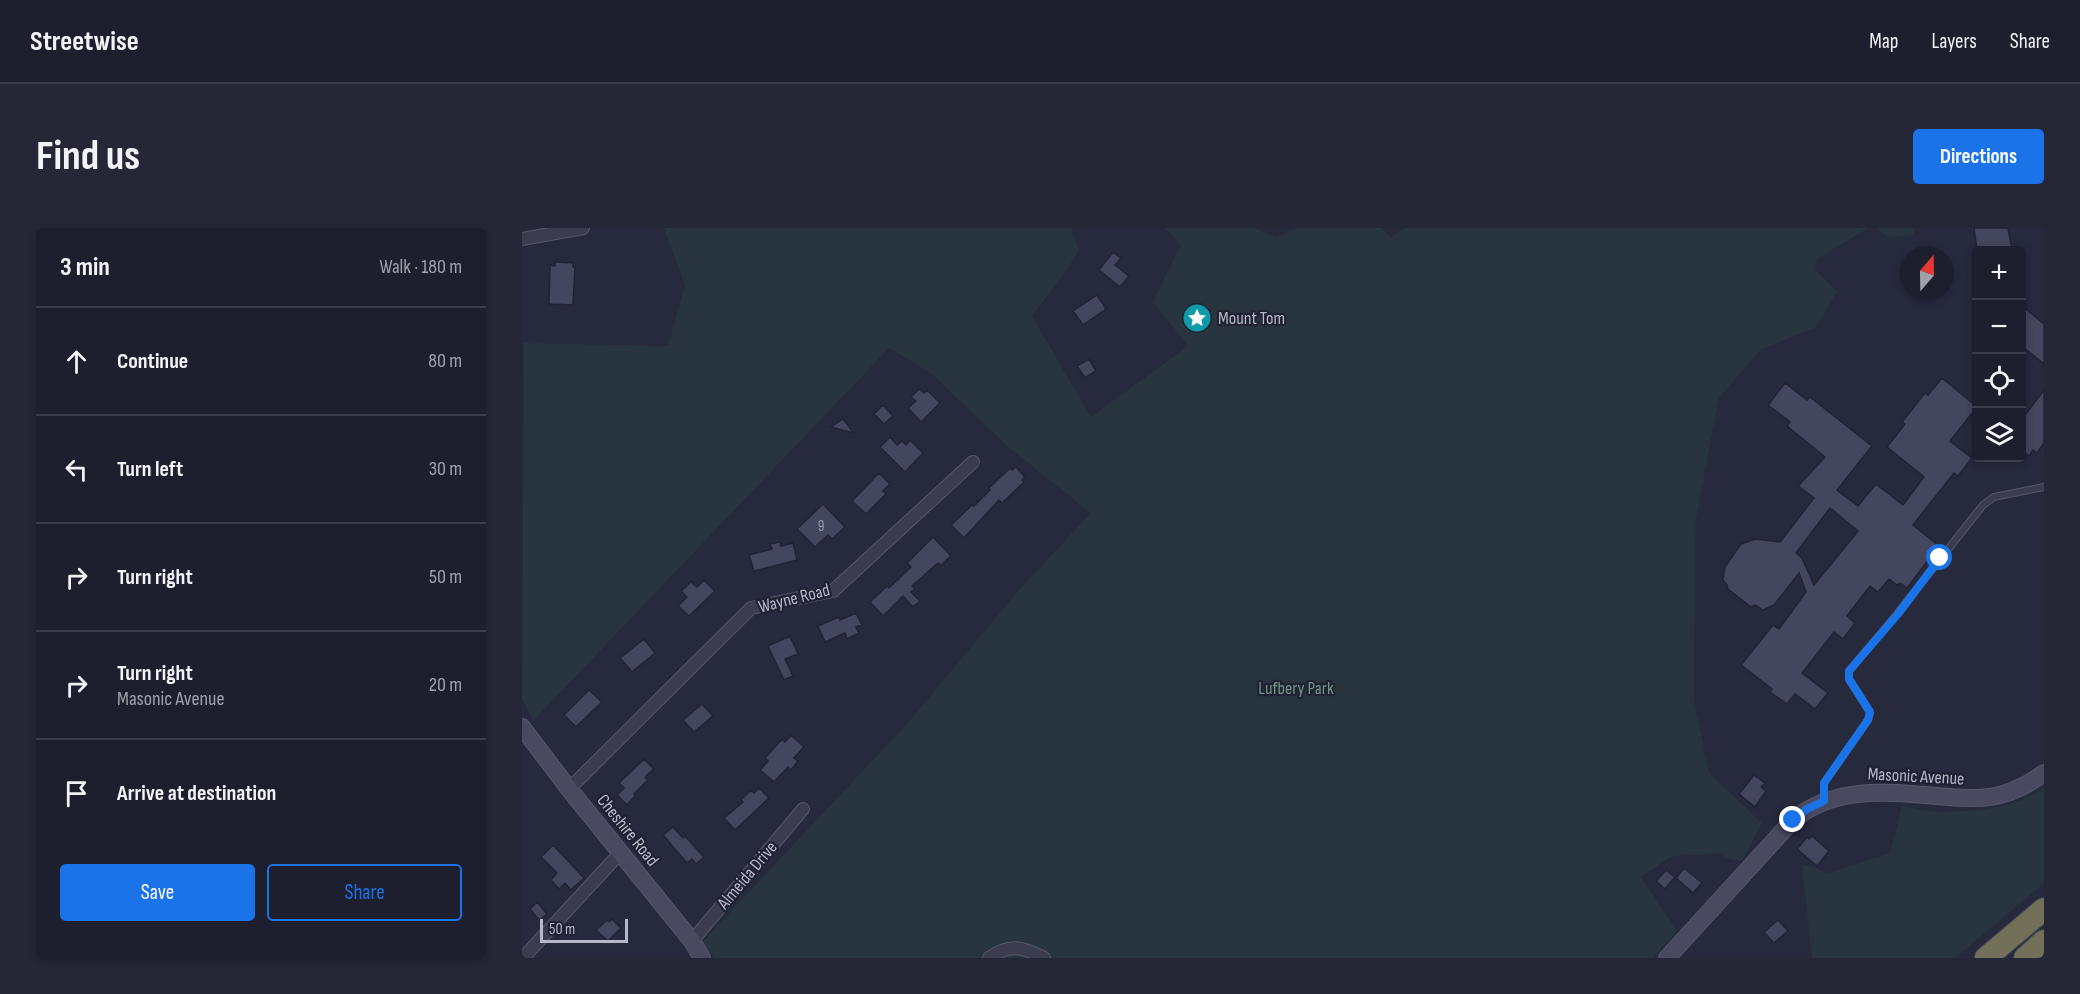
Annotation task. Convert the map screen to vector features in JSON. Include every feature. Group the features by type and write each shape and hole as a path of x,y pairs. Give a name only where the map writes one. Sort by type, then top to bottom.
{"highway":[{"path":"1986,958 2044,909"},
{"path":"2025,958 2044,941"}],"main road":[{"name":"Cheshire Road","path":"522,727 692,941 702,958"},
{"name":"Masonic Avenue","path":"1667,958 1793,820 1807,809 1824,801 1854,793 1990,797 2012,792 2030,783 2044,772"}],"street":[{"path":"522,239 554,231 583,228"},
{"name":"Wayne Road","path":"569,789 751,608 833,591 974,462"},
{"name":"Almeida Drive","path":"692,941 803,809"},
{"path":"523,958 621,852"},
{"path":"989,958 999,951 1023,947 1044,958"}],"lane":[{"path":"1824,801 1824,783 1868,720 1870,712 1849,679 1849,671 1898,614 1983,505 1994,497 2044,487"}],"green space":[{"name":"Lufbery Park","path":"664,228 1071,228 1079,251 1032,316 1091,417 1188,346 1153,302 1181,245 1165,228 1253,228 1277,237 1297,228 1381,228 1391,237 1405,228 1868,228 1817,259 1815,270 1837,292 1816,327 1760,350 1719,398 1695,523 1694,699 1709,773 1762,823 1742,861 1732,860 1719,854 1672,856 1641,877 1677,931 1652,958 714,958 701,943 905,726 1019,590 1091,513 1008,447 931,373 889,348 533,721 522,699 524,343 668,346 685,285"},
{"path":"1877,228 1914,228 1914,234 1889,238"},
{"path":"2044,787 2044,883 1955,958 1812,958 1802,864 1829,873 1890,853 1902,806 1934,812 1980,810 2022,800"}],"building":[{"path":"1974,228 2008,228 2011,246 1976,246"},
{"path":"1113,252 1121,258 1115,265 1129,276 1120,287 1099,270"},
{"path":"555,262 573,263 575,267 573,305 549,304 550,265 555,266"},
{"path":"1097,295 1106,309 1083,325 1073,311"},
{"path":"2026,309 2044,324 2044,364 2026,349"},
{"path":"1089,359 1096,371 1085,378 1077,366"},
{"path":"1942,378 1972,403 1972,413 1950,441 1972,458 1958,476 1954,473 1913,525 1939,546 1907,588 1889,579 1878,592 1870,586 1847,616 1855,623 1843,639 1834,632 1802,673 1828,693 1815,709 1795,694 1787,704 1770,692 1772,689 1741,665 1773,625 1779,629 1806,592 1799,573 1774,605 1763,610 1755,605 1751,607 1728,589 1723,580 1725,567 1741,544 1755,539 1780,542 1814,498 1798,486 1825,457 1787,426 1790,422 1768,405 1785,383 1807,400 1810,397 1872,446 1837,490 1858,506 1876,484 1903,505 1924,477 1887,447 1905,424 1902,422 1925,393 1928,395","holes":["1830,508 1858,531 1814,585 1802,558 1796,553"]},
{"path":"919,389 924,393 927,390 940,403 921,422 908,408 916,401 911,397"},
{"path":"2044,390 2044,443 2037,453 2033,450 2029,456 2026,453 2026,414"},
{"path":"883,405 893,416 884,424 874,414"},
{"path":"843,419 854,433 831,427"},
{"path":"890,437 897,445 902,441 906,445 910,440 923,453 905,472 880,447"},
{"path":"1016,467 1025,477 1022,480 1024,482 1002,503 999,500 964,538 951,525 972,505 974,506 1010,468 1012,470"},
{"path":"879,473 890,484 883,491 886,494 866,514 852,501"},
{"path":"823,504 845,527 832,539 828,535 815,547 797,529"},
{"path":"933,537 951,556 941,565 938,563 912,586 915,589 911,592 920,601 913,607 903,596 883,616 870,602 911,567 907,563"},
{"path":"780,542 781,546 793,543 797,560 754,571 749,555 772,549 770,544"},
{"path":"704,580 715,591 689,616 678,606 687,597 681,591 691,582 697,587"},
{"path":"856,613 862,625 856,627 859,633 847,639 845,633 825,642 818,626"},
{"path":"790,636 798,654 785,659 793,676 784,680 768,646"},
{"path":"644,639 655,653 632,672 620,658"},
{"path":"589,690 602,702 576,727 564,715"},
{"path":"702,704 713,716 694,732 683,720"},
{"path":"791,735 804,747 794,758 798,761 791,770 788,767 774,782 760,770 768,761 765,758 782,739 785,742"},
{"path":"644,759 654,769 645,777 648,780 627,805 617,795 624,788 619,783"},
{"path":"1754,775 1765,783 1761,787 1766,791 1755,807 1739,794"},
{"path":"759,788 769,798 735,830 724,818 743,802 741,800 751,790 754,793"},
{"path":"673,827 683,838 685,836 704,857 696,864 692,859 687,863 663,835"},
{"path":"1812,836 1829,851 1817,866 1797,849 1807,837 1809,839"},
{"path":"553,845 584,878 571,890 565,883 559,889 551,880 557,873 541,857"},
{"path":"1684,868 1702,883 1693,893 1676,878"},
{"path":"1666,870 1675,877 1665,889 1656,881"},
{"path":"537,902 547,914 539,920 530,909"},
{"path":"612,919 621,928 608,941 596,930 607,920 609,922"},
{"path":"1778,920 1788,931 1774,943 1764,932"}],"place":[{"name":"Mount Tom","path":"1197,318"}],"route":[{"path":"1793,820 1807,809 1824,801 1824,783 1868,720 1870,712 1862,703 1849,679 1849,671 1898,614 1940,558"}]}
